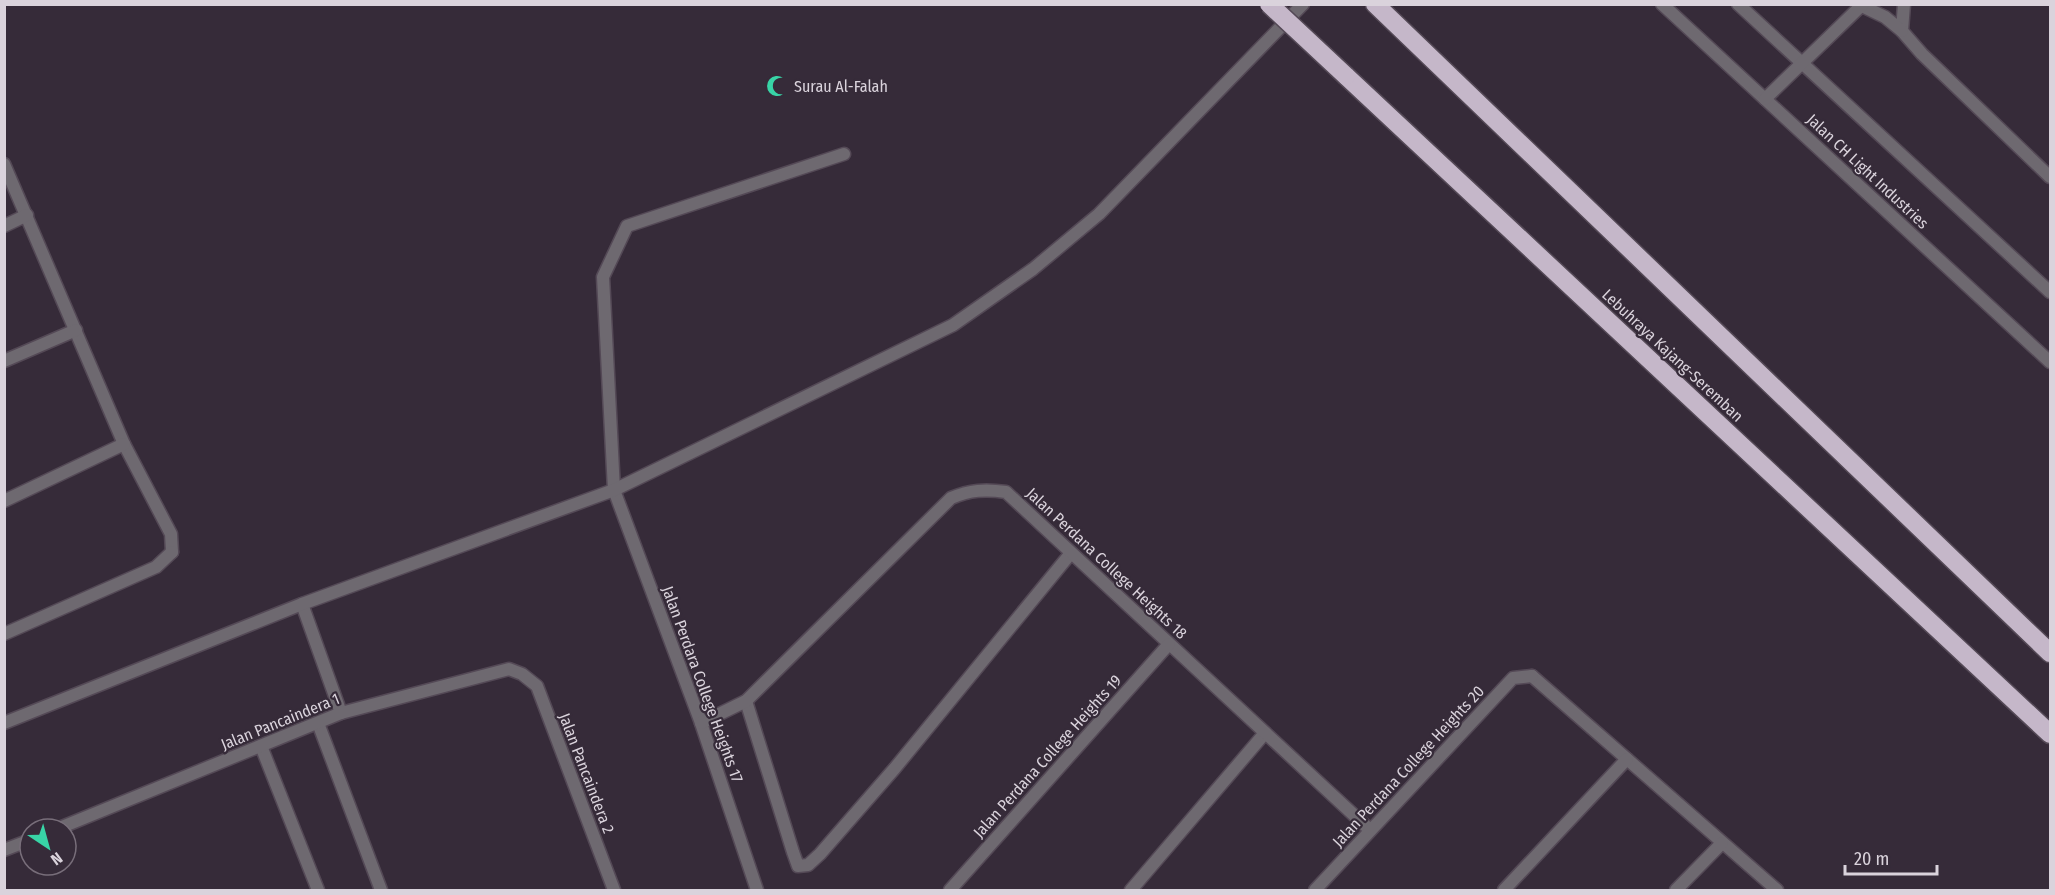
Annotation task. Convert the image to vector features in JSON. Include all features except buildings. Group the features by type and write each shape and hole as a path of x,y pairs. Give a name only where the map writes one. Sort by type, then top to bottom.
{"highway":[{"name":"Lebuhraya Kajang-Seremban","path":"1269,4 2050,734"},
{"path":"1375,4 2050,653"}],"street":[{"path":"4,723 302,604 614,490 952,325 1033,269 1099,214 1303,4"},
{"name":"Jalan CH Light Industries","path":"1662,4 2050,362"},
{"name":"Jalan CH Light Industries","path":"1738,4 2050,292"},
{"path":"1902,31 1904,4"},
{"path":"1765,99 1862,5 1884,17 1902,31 1922,54 2050,177"},
{"name":"Jalan Perdara College Heights 17","path":"757,891 701,723 614,490 603,277 627,226 844,154"},
{"path":"4,164 124,444 171,534 172,552 156,567 4,634"},
{"path":"4,226 27,215"},
{"path":"4,362 76,330"},
{"path":"4,501 124,444"},
{"name":"Jalan Perdana College Heights 18","path":"701,723 746,701 951,498 967,492 986,489 1005,492 1370,830"},
{"path":"746,701 798,866 808,865 895,768 1071,553"},
{"path":"302,604 341,713"},
{"name":"Jalan Perdana College Heights 19","path":"950,891 1169,644"},
{"name":"Jalan Pancaindera 1","path":"78,820 341,713 509,669 522,674"},
{"name":"Jalan Pancaindera 2","path":"522,674 537,686 614,891"},
{"name":"Jalan Perdana College Heights 20","path":"1315,891 1513,678 1532,676 1627,759"},
{"path":"318,723 381,891"},
{"path":"1131,891 1265,733"},
{"path":"261,746 318,891"},
{"path":"1504,891 1627,759 1776,891"},
{"path":"1676,891 1722,843"}],"place":[{"name":"Surau Al-Falah","path":"777,86"}]}
